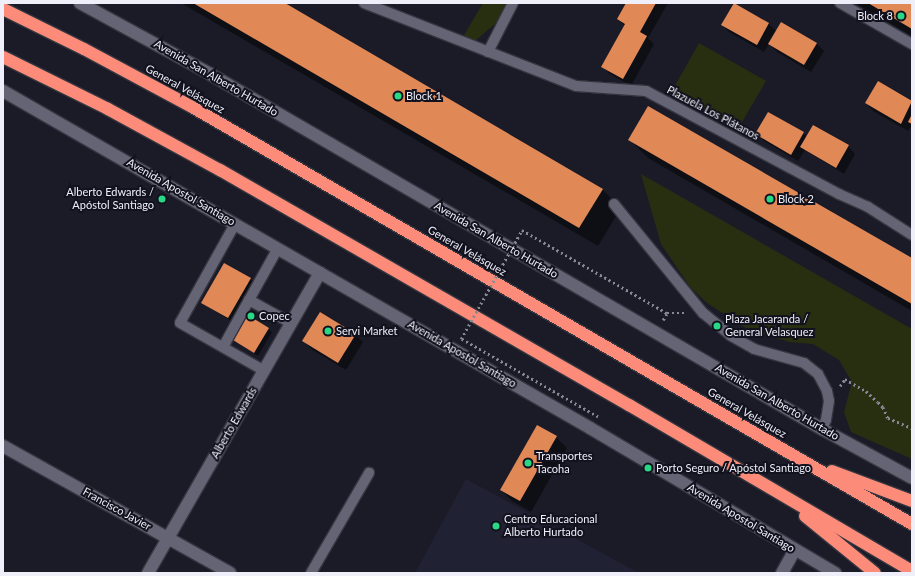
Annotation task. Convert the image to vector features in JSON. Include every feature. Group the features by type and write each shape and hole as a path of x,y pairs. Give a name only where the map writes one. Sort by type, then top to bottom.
{"highway":[{"name":"General Velásquez","path":"3,9 84,49 192,107 912,524"},
{"path":"3,57 108,109 227,174 623,401 912,571"},
{"path":"799,459 912,501"},
{"path":"775,491 876,573"}],"main road":[{"name":"Avenida San Alberto Hurtado","path":"80,3 210,74 822,429 912,478"},
{"name":"Avenida Apostol Santiago","path":"3,91 590,428 836,573"},
{"name":"Alberto Edwards","path":"148,573 320,273"},
{"name":"Francisco Javier","path":"3,446 230,573"},
{"path":"782,573 795,550"}],"lane":[{"name":"Plazuela Los Plátanos","path":"364,3 576,86 646,91 839,194 868,207 912,235"},
{"path":"488,52 513,3"},
{"path":"840,3 912,44"},
{"path":"614,204 703,314 742,344 767,354 804,363 812,368 824,382 829,401 826,420 822,429"},
{"path":"235,224 180,323 264,370"},
{"path":"223,347 278,248"},
{"path":"249,300 291,323"},
{"path":"311,573 368,473"}],"path":[{"path":"598,417 461,339 522,230 667,313"},
{"path":"829,401 845,378 870,394 883,407 888,418 912,428"}],"shaded area":[{"name":"Centro Educacional Alberto Hurtado","path":"466,479 639,573 415,573"}],"green space":[{"path":"483,3 507,3 496,23 475,41 463,37"},
{"path":"699,43 766,81 738,129 672,91"},
{"path":"641,174 912,329 912,459 851,432 844,412 852,382 839,360 813,344 789,342 746,328 707,303 690,287 661,244"}],"building":[{"name":"Block 1","path":"193,3 285,3 603,189 579,228"},
{"path":"626,3 656,3 640,32 647,36 623,79 601,67 625,24 617,19"},
{"path":"734,3 769,23 757,45 721,25"},
{"name":"Block 8","path":"868,3 912,3 912,29"},
{"path":"781,22 817,43 804,65 768,44"},
{"path":"878,81 912,101 901,124 865,103"},
{"name":"Block 2","path":"648,106 912,258 912,304 628,140"},
{"path":"768,112 804,132 791,155 755,134"},
{"path":"912,114 912,124 908,122"},
{"path":"813,125 849,145 836,168 800,147"},
{"path":"224,263 251,278 228,318 201,303"},
{"path":"320,312 356,334 338,363 302,341"},
{"path":"248,315 269,328 254,353 233,340"},
{"name":"Transportes Tacoha","path":"537,425 557,436 520,501 500,490"}],"place":[{"name":"Block 8","path":"901,16"},
{"name":"Block 1","path":"398,96"},
{"name":"Alberto Edwards / Apóstol Santiago","path":"162,199"},
{"name":"Block 2","path":"770,199"},
{"name":"Copec","path":"251,316"},
{"name":"Plaza Jacaranda / General Velasquez","path":"717,326"},
{"name":"Servi Market","path":"328,331"},
{"name":"Transportes Tacoha","path":"528,463"},
{"name":"Porto Seguro / Apóstol Santiago","path":"648,468"},
{"name":"Centro Educacional Alberto Hurtado","path":"496,526"}]}
